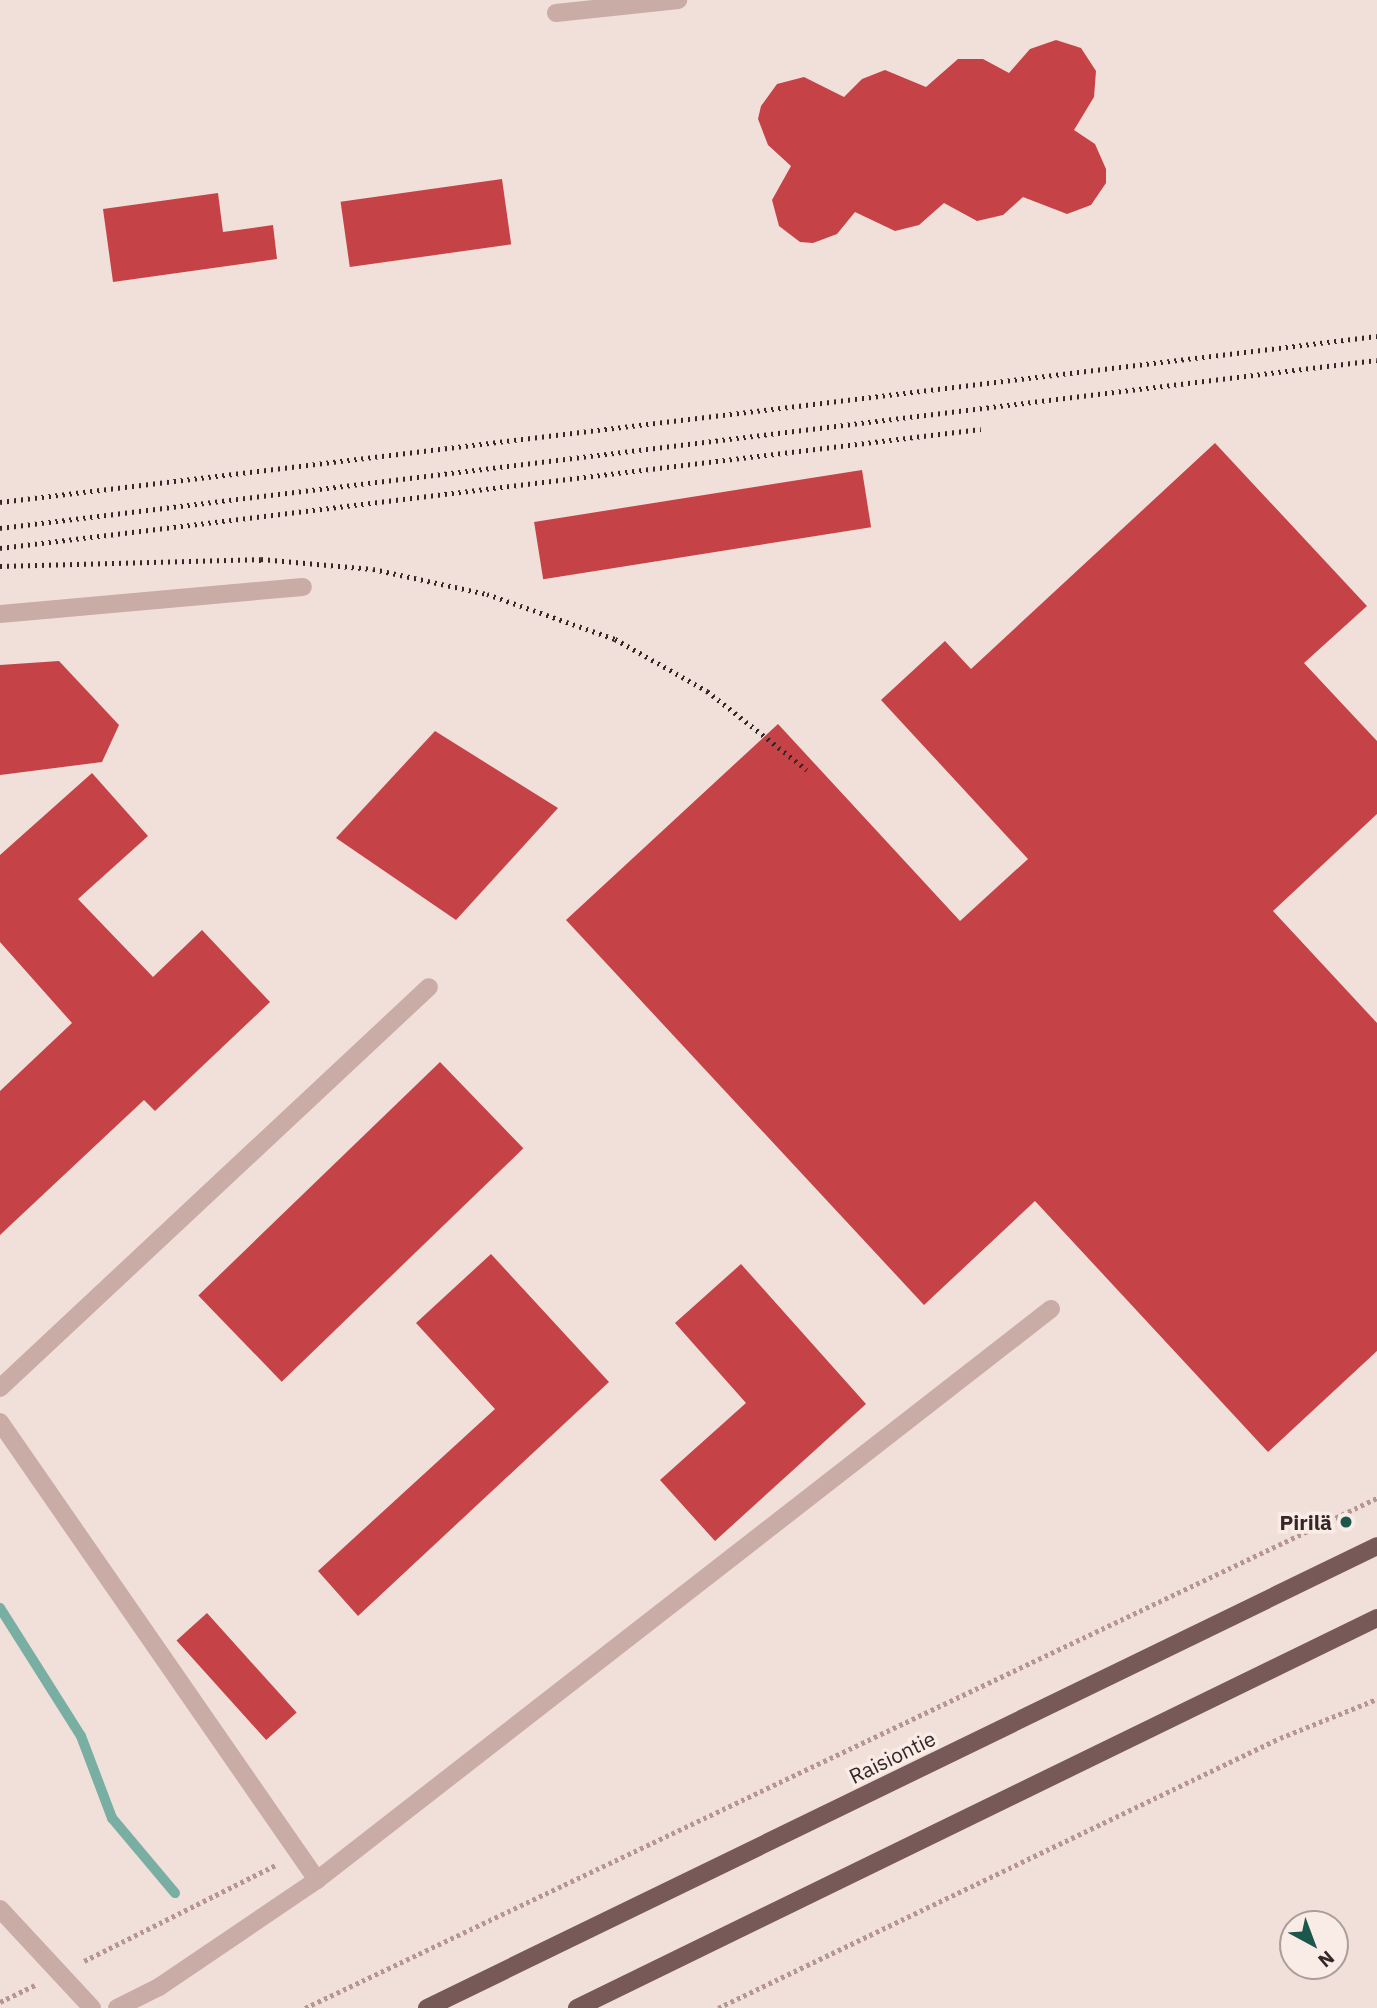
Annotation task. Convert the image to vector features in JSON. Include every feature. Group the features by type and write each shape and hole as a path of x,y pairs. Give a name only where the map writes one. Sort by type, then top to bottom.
{"main road":[{"name":"Raisiontie","path":"427,2008 1377,1546"},
{"path":"577,2008 1377,1618"}],"lane":[{"path":"556,13 678,0"},
{"path":"0,614 303,587"},
{"path":"0,1388 429,988"},
{"path":"117,2008 159,1987 317,1880 1051,1309"},
{"path":"0,1422 317,1880"},
{"path":"0,1909 92,2008"}],"path":[{"path":"305,2008 1377,1499"},
{"path":"718,2008 1280,1738 1377,1699"},
{"path":"0,2003 299,1854"}],"building":[{"path":"1056,40 1081,48 1096,71 1094,97 1074,130 1095,144 1106,169 1106,183 1091,205 1067,214 1023,197 1003,215 977,221 944,203 919,225 895,231 855,212 837,234 813,243 800,242 779,226 772,200 791,166 768,145 758,119 761,106 777,84 804,77 844,97 862,79 885,70 926,87 958,59 983,59 1009,73 1030,49"},
{"path":"502,179 511,244 350,267 341,202"},
{"path":"218,193 223,232 273,225 277,259 113,282 103,209"},
{"path":"1215,443 1367,606 1304,663 1377,741 1377,814 1273,911 1377,1023 1377,1351 1268,1452 1035,1201 924,1305 566,920 778,724 960,921 1028,859 881,700 945,641 971,669"},
{"path":"862,470 871,527 543,579 534,522"},
{"path":"59,661 119,725 102,762 0,775 0,665"},
{"path":"435,731 558,808 456,920 336,838"},
{"path":"92,773 148,836 78,899 153,977 202,930 270,1002 155,1111 144,1100 0,1235 0,1091 72,1023 0,942 0,855"},
{"path":"440,1062 523,1148 282,1382 198,1295"},
{"path":"491,1254 609,1382 358,1616 318,1571 495,1409 416,1323"},
{"path":"741,1264 866,1404 715,1541 660,1480 746,1403 675,1323"},
{"path":"207,1613 297,1713 266,1740 177,1640"}],"waterway":[{"path":"0,1608 81,1736 112,1818 175,1893"}],"railway":[{"path":"0,502 1377,336"},
{"path":"0,528 1377,360"},
{"path":"0,548 981,429"},
{"path":"0,566 261,559 373,569 487,594 615,639 707,691 807,770"}],"place":[{"name":"Pirilä","path":"1346,1522"}]}
